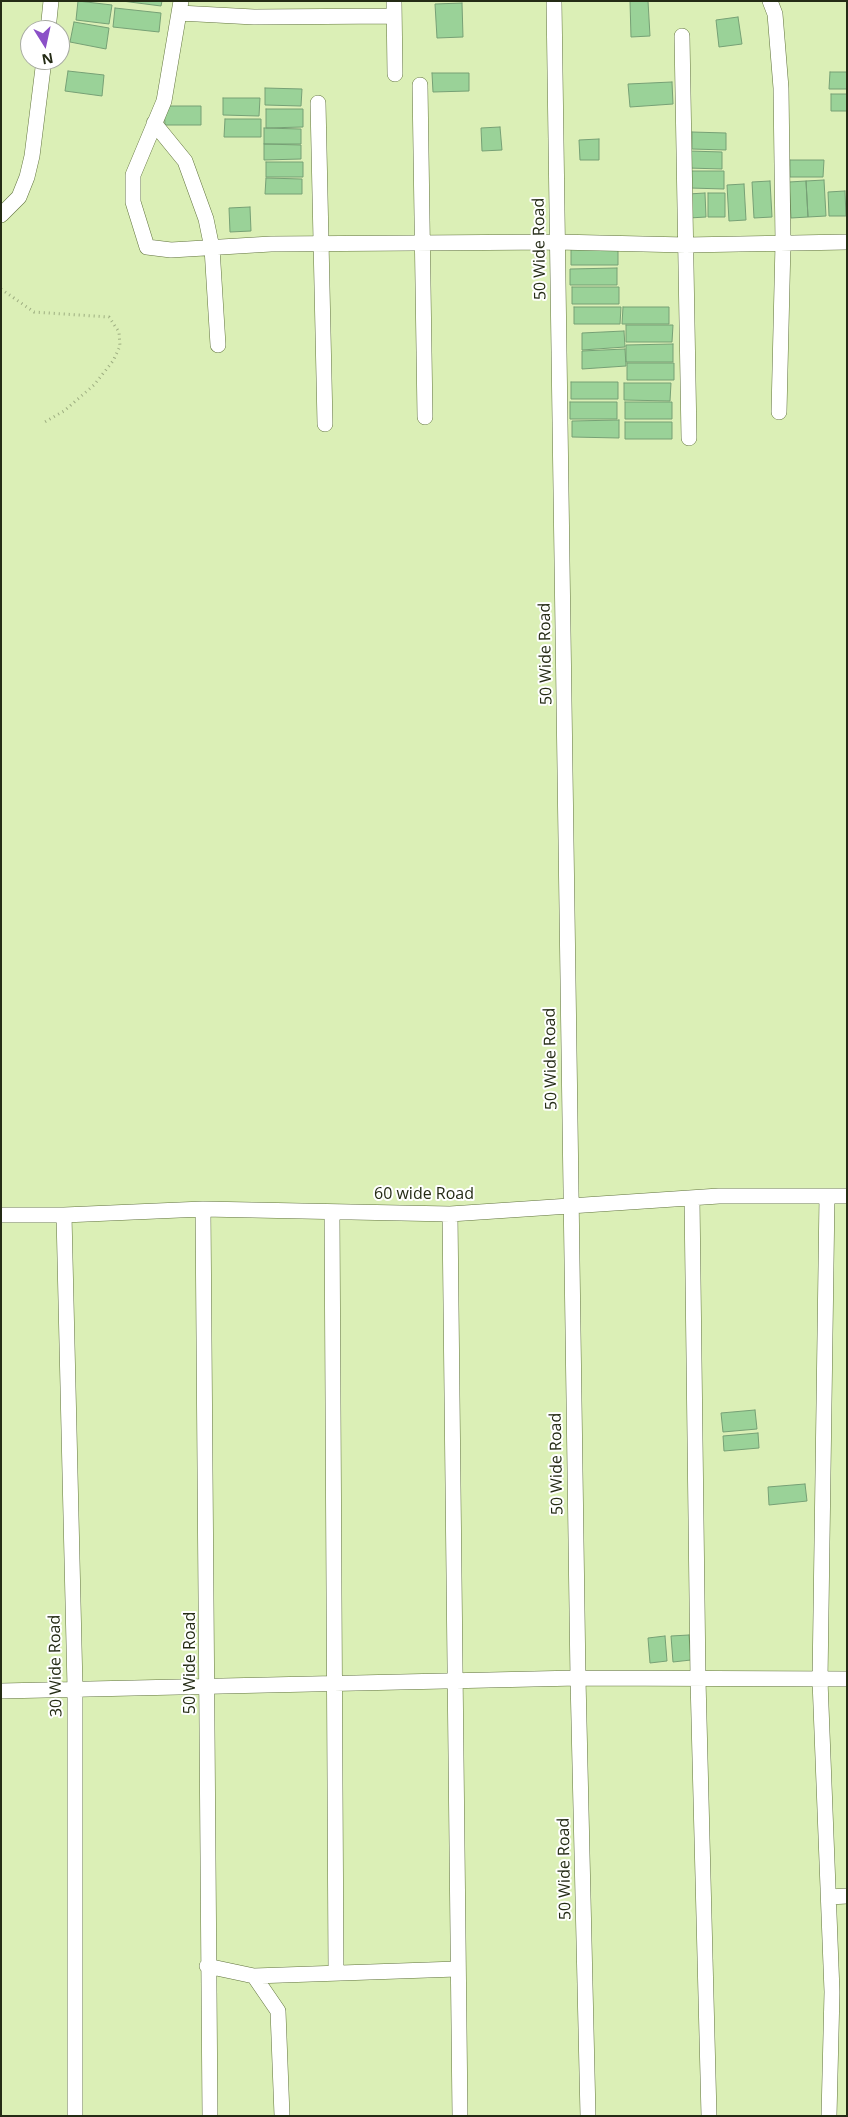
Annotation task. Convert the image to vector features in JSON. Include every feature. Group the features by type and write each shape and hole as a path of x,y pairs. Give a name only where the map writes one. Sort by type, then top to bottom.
{"street":[{"path":"49,20 51,1"},
{"name":"50 Wide Road","path":"554,1 578,1678 588,2116"},
{"path":"770,1 775,14 781,88 783,243 779,412"},
{"path":"395,74 394,9 254,17 180,7 164,101 133,175 133,202 147,247 170,250 320,244 557,242 686,245 847,242"},
{"path":"682,36 689,438"},
{"path":"1,215 19,197 27,177 32,156 43,70"},
{"path":"420,85 425,417"},
{"path":"318,103 325,424"},
{"path":"154,124 184,161 206,219 212,248 218,345"},
{"name":"60 wide Road","path":"1,1215 64,1215 203,1209 450,1214 719,1196 847,1196"},
{"path":"827,1196 820,1680 829,1897 839,1991 830,2116"},
{"path":"692,1198 698,1680 710,2116"},
{"name":"50 Wide Road","path":"203,1209 208,1686 207,1966 210,2116"},
{"path":"332,1212 336,1972"},
{"path":"450,1214 460,2116"},
{"name":"30 Wide Road","path":"64,1215 75,1688 75,2116"},
{"path":"1,1691 578,1678 698,1680 847,1679"},
{"path":"829,1897 847,1896"},
{"path":"207,1966 254,1976 457,1969"},
{"path":"254,1976 278,2011 282,2116"}],"path":[{"path":"1,289 34,312 109,317 119,332 120,346 112,361 94,385 64,411 42,423"}],"building":[{"path":"78,1 112,5 109,24 76,20"},
{"path":"122,1 162,1 161,6"},
{"path":"630,1 648,1 650,36 631,37"},
{"path":"462,3 463,37 437,38 435,4"},
{"path":"115,8 161,13 159,32 113,27"},
{"path":"738,17 742,44 719,47 716,20"},
{"path":"74,22 109,28 106,49 70,42"},
{"path":"68,71 104,75 102,96 65,91"},
{"path":"830,72 847,72 847,89 829,89"},
{"path":"432,73 469,73 469,91 433,92"},
{"path":"672,82 673,104 630,107 628,84"},
{"path":"265,88 302,89 301,106 265,105"},
{"path":"831,94 847,94 847,111 831,111"},
{"path":"223,98 260,98 259,116 223,115"},
{"path":"164,106 201,106 201,125 165,125"},
{"path":"266,109 303,109 303,127 266,128"},
{"path":"225,119 261,119 261,137 224,137"},
{"path":"500,127 502,150 482,151 481,128"},
{"path":"264,128 301,129 301,144 264,144"},
{"path":"692,132 726,133 726,150 692,149"},
{"path":"599,139 599,160 580,160 579,140"},
{"path":"264,144 301,145 301,159 264,160"},
{"path":"689,151 722,152 722,169 688,168"},
{"path":"790,160 824,160 823,177 790,177"},
{"path":"266,162 303,162 303,177 266,177"},
{"path":"690,171 724,171 724,189 690,188"},
{"path":"266,178 302,179 302,194 265,194"},
{"path":"824,180 826,216 808,217 806,181"},
{"path":"770,181 772,217 754,218 752,182"},
{"path":"806,181 808,217 791,218 789,182"},
{"path":"744,184 746,220 729,221 727,185"},
{"path":"845,191 846,216 829,216 828,192"},
{"path":"705,193 706,217 689,218 688,194"},
{"path":"708,193 725,193 725,217 708,217"},
{"path":"250,207 251,231 230,232 229,208"},
{"path":"571,248 618,248 618,265 571,265"},
{"path":"617,268 617,285 570,285 570,269"},
{"path":"572,287 619,287 619,304 572,304"},
{"path":"574,307 621,307 620,324 574,324"},
{"path":"623,307 669,307 669,324 622,324"},
{"path":"626,325 673,325 672,342 626,342"},
{"path":"624,331 625,347 582,350 582,333"},
{"path":"673,344 673,362 626,362 626,345"},
{"path":"625,349 626,366 582,369 582,351"},
{"path":"627,363 674,363 674,380 627,380"},
{"path":"571,382 618,382 618,399 571,399"},
{"path":"624,383 671,383 670,401 624,400"},
{"path":"570,402 617,402 617,419 570,419"},
{"path":"625,402 672,402 672,419 625,419"},
{"path":"619,420 619,438 572,437 572,421"},
{"path":"625,422 672,422 672,439 625,439"},
{"path":"755,1410 757,1429 723,1432 721,1413"},
{"path":"758,1433 759,1448 724,1451 723,1436"},
{"path":"805,1484 807,1501 769,1505 768,1487"},
{"path":"689,1635 691,1660 673,1662 671,1636"},
{"path":"665,1636 667,1661 650,1663 648,1638"}]}
